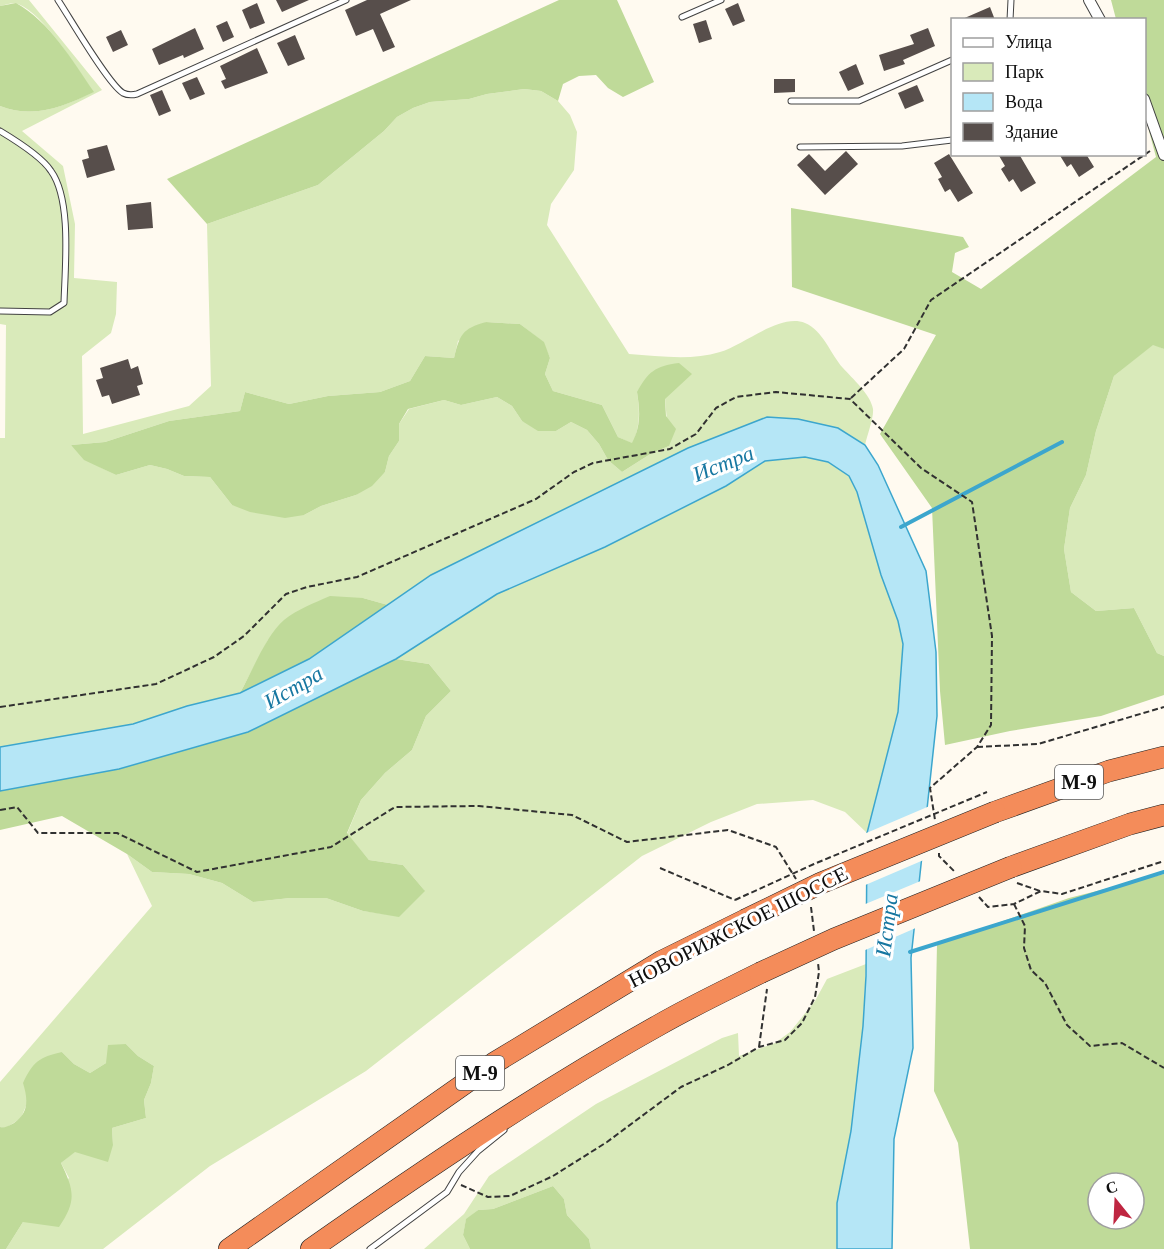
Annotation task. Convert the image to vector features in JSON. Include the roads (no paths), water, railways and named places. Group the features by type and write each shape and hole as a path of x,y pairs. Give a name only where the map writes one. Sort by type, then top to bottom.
{"highway":[{"name":"НОВОРИЖСКОЕ ШОССЕ","path":"229,1249 494,1063 662,961 991,802 1164,757"},
{"name":"М-9","path":"311,1249 398,1188 595,1061 661,1023 764,981 844,934 1014,875 1130,824 1164,815"}],"street":[{"path":"1089,0 1099,18"},
{"path":"1146,102 1162,150"}],"lane":[{"path":"58,0 108,77 124,94 131,95 346,0"},
{"path":"682,17 721,0"},
{"path":"1010,18 1011,0"},
{"path":"792,101 859,101 951,60"},
{"path":"0,131 32,153 51,170 62,191 65,252 64,303 50,312 0,311"},
{"path":"800,147 902,146 951,140"},
{"path":"531,1110 595,1061"},
{"path":"370,1249 435,1203 447,1192 459,1172 478,1151 512,1124"}],"water":[{"name":"Истра","path":"767,417 798,419 838,428 865,445 878,465 926,571 936,652 937,716 911,958 913,1048 894,1139 892,1249 837,1249 837,1203 851,1131 863,1026 866,976 867,833 898,712 903,644 898,621 881,575 857,492 849,476 828,462 805,457 765,461 726,486 605,547 497,594 396,659 248,732 119,769 0,791 0,747 133,724 187,706 240,693 309,659 431,575 688,448"}],"waterway":[{"path":"901,527 1062,442"},
{"path":"910,952 1164,872"}]}
